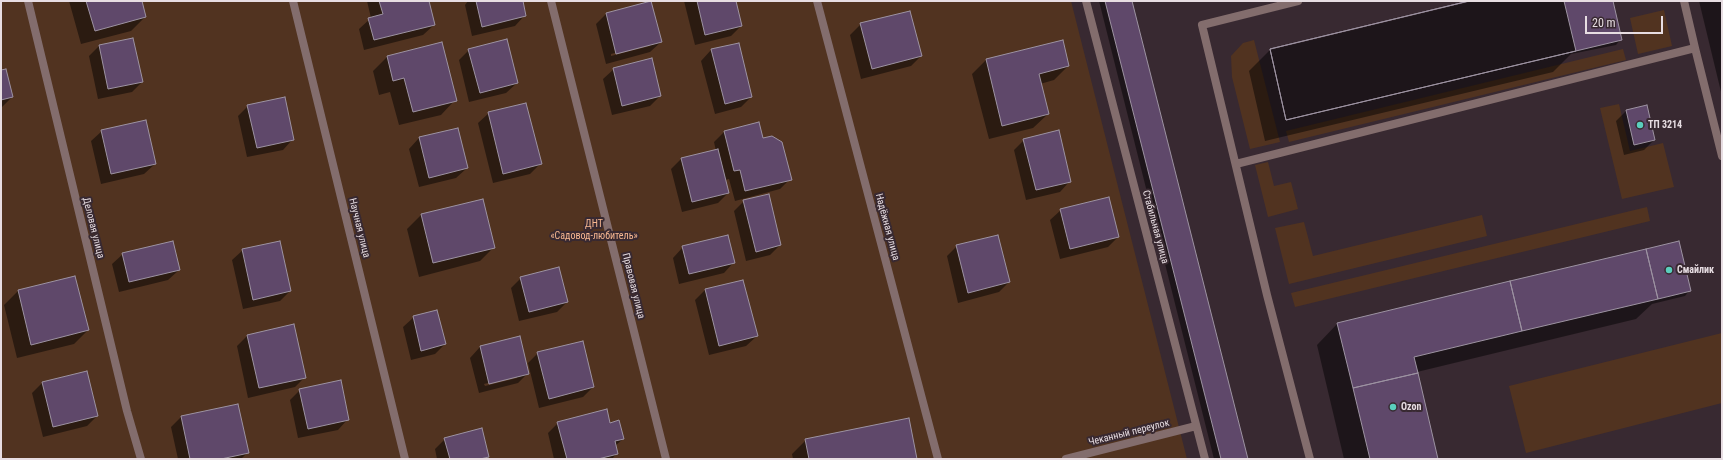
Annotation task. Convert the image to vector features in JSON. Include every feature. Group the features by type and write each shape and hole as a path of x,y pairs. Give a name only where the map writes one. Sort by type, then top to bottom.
{"street":[{"name":"Деловая улица","path":"28,1 127,411 141,459"},
{"name":"Научная улица","path":"293,1 405,459"},
{"name":"Правовая улица","path":"551,1 666,459"},
{"name":"Надёжная улица","path":"817,1 938,459"},
{"name":"Стабильная улица","path":"1086,1 1205,459"},
{"path":"1298,1 1202,25 1310,459"},
{"path":"1684,1 1722,156"},
{"path":"1236,164 1696,48"},
{"name":"Чеканный переулок","path":"1066,459 1196,426"}],"green space":[{"name":"ДНТ «Садовод-любитель»","path":"1,1 1071,1 1187,459 1,459"},
{"path":"1664,10 1672,46 1638,54 1630,18"},
{"path":"1254,40 1280,142 1250,149 1232,77 1231,56 1243,43"},
{"path":"1623,49 1626,60 1289,142 1286,131"},
{"path":"1619,104 1630,151 1663,143 1674,187 1622,199 1600,108"},
{"path":"1268,162 1274,186 1291,182 1298,209 1268,217 1255,165"},
{"path":"1647,207 1650,221 1295,307 1291,293"},
{"path":"1482,215 1487,236 1289,284 1275,228 1304,222 1313,256"},
{"path":"1722,333 1722,403 1526,453 1509,386"}],"building":[{"path":"86,1 142,1 146,17 95,31"},
{"path":"379,1 429,1 435,25 374,40 368,18 383,14"},
{"path":"476,1 523,1 526,16 482,27"},
{"path":"651,1 662,42 616,54 606,13"},
{"path":"697,1 736,1 742,26 705,35"},
{"path":"1105,1 1132,1 1248,459 1221,459"},
{"path":"1469,1 1613,1 1622,40 1286,120 1270,49"},
{"path":"1469,1 1564,1 1576,51 1286,120 1270,49"},
{"path":"910,11 922,56 872,69 860,23"},
{"path":"133,38 143,82 108,89 99,45"},
{"path":"507,39 518,83 480,93 468,49"},
{"path":"1063,40 1069,66 1039,74 1049,114 1002,126 986,59"},
{"path":"442,42 457,101 413,112 404,78 393,81 387,56"},
{"path":"739,43 752,97 725,104 711,49"},
{"path":"652,58 661,96 622,106 613,68"},
{"path":"6,69 13,97 1,100 1,70"},
{"path":"285,97 294,140 257,148 247,105"},
{"path":"526,103 542,164 503,174 488,112"},
{"name":"ТП 3214","path":"1647,105 1655,140 1634,145 1626,110"},
{"path":"146,120 156,164 111,174 101,130"},
{"path":"759,122 763,138 772,136 782,142 792,180 745,191 740,170 734,171 724,131"},
{"path":"458,128 468,168 429,178 419,137"},
{"path":"1059,130 1071,182 1036,190 1023,139"},
{"path":"718,149 729,193 692,202 681,158"},
{"path":"769,194 781,245 756,252 743,200"},
{"path":"1109,197 1119,237 1070,249 1060,209"},
{"path":"483,199 495,248 433,263 421,214"},
{"path":"728,235 735,263 689,274 682,246"},
{"path":"998,235 1010,282 968,293 956,245"},
{"path":"173,241 180,270 129,282 122,253"},
{"path":"280,241 291,291 253,300 242,249"},
{"name":"Смайлик","path":"1679,241 1691,291 1658,299 1646,249"},
{"path":"1646,249 1658,299 1522,331 1510,281"},
{"path":"559,267 568,302 529,312 520,277"},
{"path":"75,276 89,330 31,345 18,290"},
{"path":"743,280 758,336 719,346 705,289"},
{"path":"1510,281 1522,331 1414,357 1418,373 1353,388 1337,323"},
{"path":"437,310 446,344 421,351 413,316"},
{"path":"294,324 306,378 259,388 247,335"},
{"path":"520,336 529,374 489,384 480,346"},
{"path":"583,341 594,387 549,399 537,352"},
{"path":"87,371 98,416 53,427 42,382"},
{"path":"1418,373 1438,459 1370,459 1353,388"},
{"path":"341,380 349,420 308,429 299,389"},
{"path":"238,404 249,453 221,459 190,459 181,416"},
{"path":"607,409 610,423 619,420 624,439 615,441 618,454 598,459 567,459 557,422"},
{"path":"909,418 917,459 809,459 805,439"},
{"path":"482,428 489,457 480,459 450,459 444,438"}],"place":[{"name":"ТП 3214","path":"1640,125"},
{"name":"Смайлик","path":"1669,270"},
{"name":"Ozon","path":"1393,407"}]}
